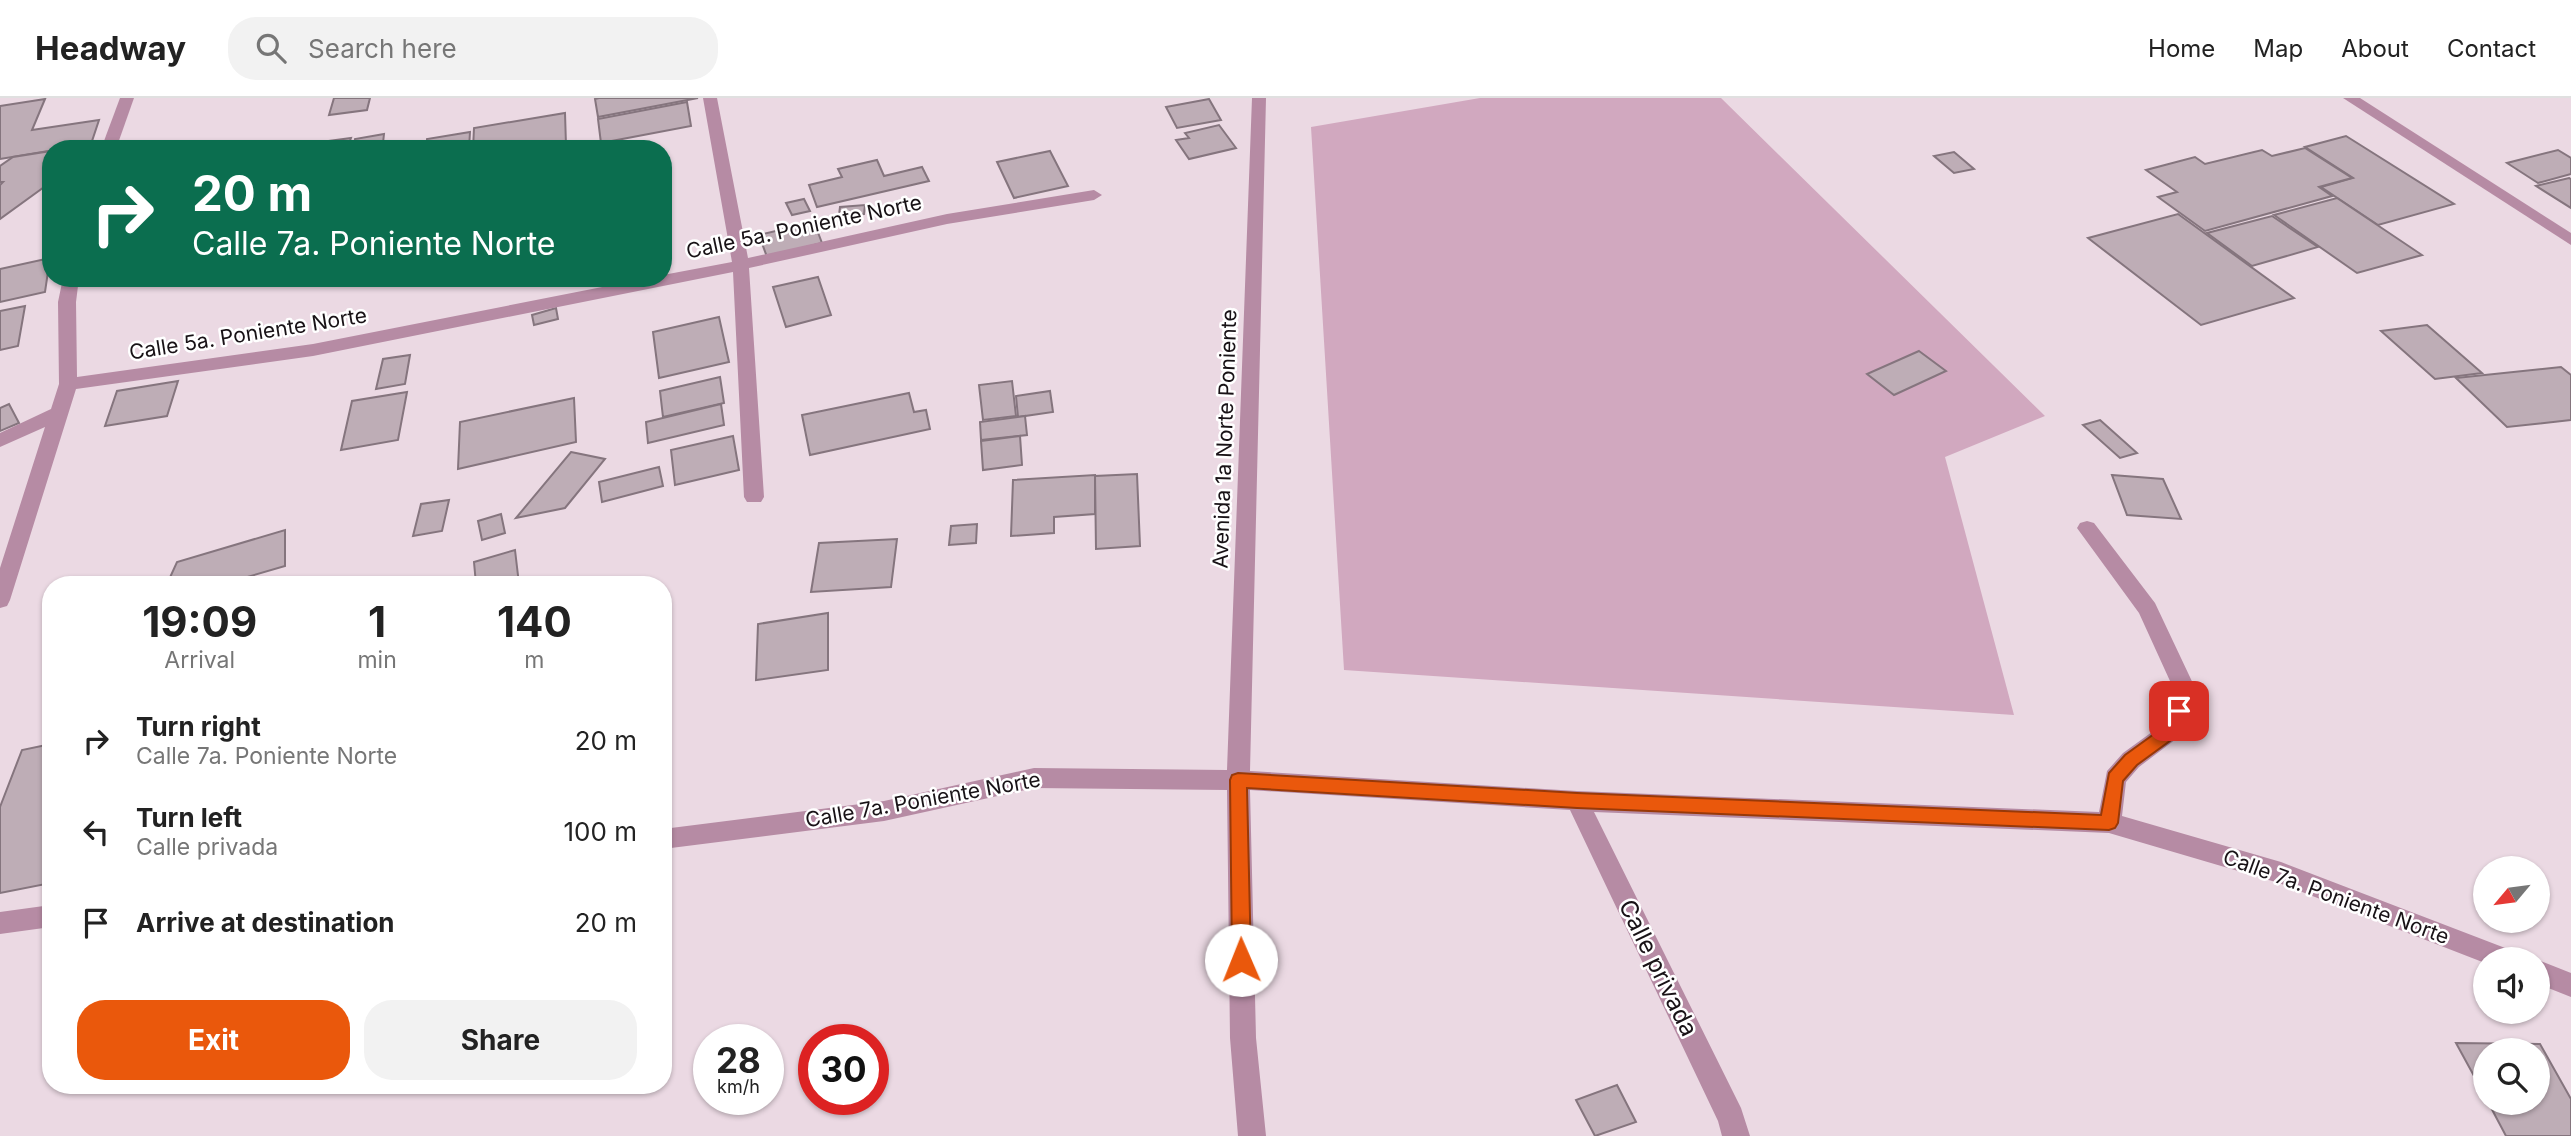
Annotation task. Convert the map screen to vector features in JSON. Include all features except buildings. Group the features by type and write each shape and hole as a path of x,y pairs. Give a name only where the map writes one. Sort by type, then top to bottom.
{"street":[{"path":"111,140 127,98"},
{"path":"710,98 741,265 754,498"},
{"name":"Avenida 1a Norte Poniente","path":"1252,1136 1243,1038 1238,780 1259,98"},
{"path":"2350,98 2571,240"},
{"name":"Calle 5a. Poniente Norte","path":"672,279 947,219 1094,195"},
{"path":"0,600 68,384 67,302 70,287"},
{"name":"Calle 5a. Poniente Norte","path":"68,384 313,350 630,287"},
{"path":"0,441 61,412"},
{"path":"2087,528 2148,610 2186,692 2172,730 2131,760 2115,778 2109,823"},
{"name":"Calle 7a. Poniente Norte","path":"672,838 884,811 1034,778 1238,780 1577,801 2109,823 2281,873 2473,947"},
{"name":"Calle privada","path":"1577,801 1725,1105 1736,1136"},
{"path":"0,922 42,917"},
{"path":"2550,977 2571,985"}],"shaded area":[{"path":"1480,98 1721,98 2045,416 1945,457 2014,715 1344,670 1311,127"}],"route":[{"path":"1241,960 1238,780 1577,801 2109,823 2115,778 2131,760 2172,730 2179,711"}]}
